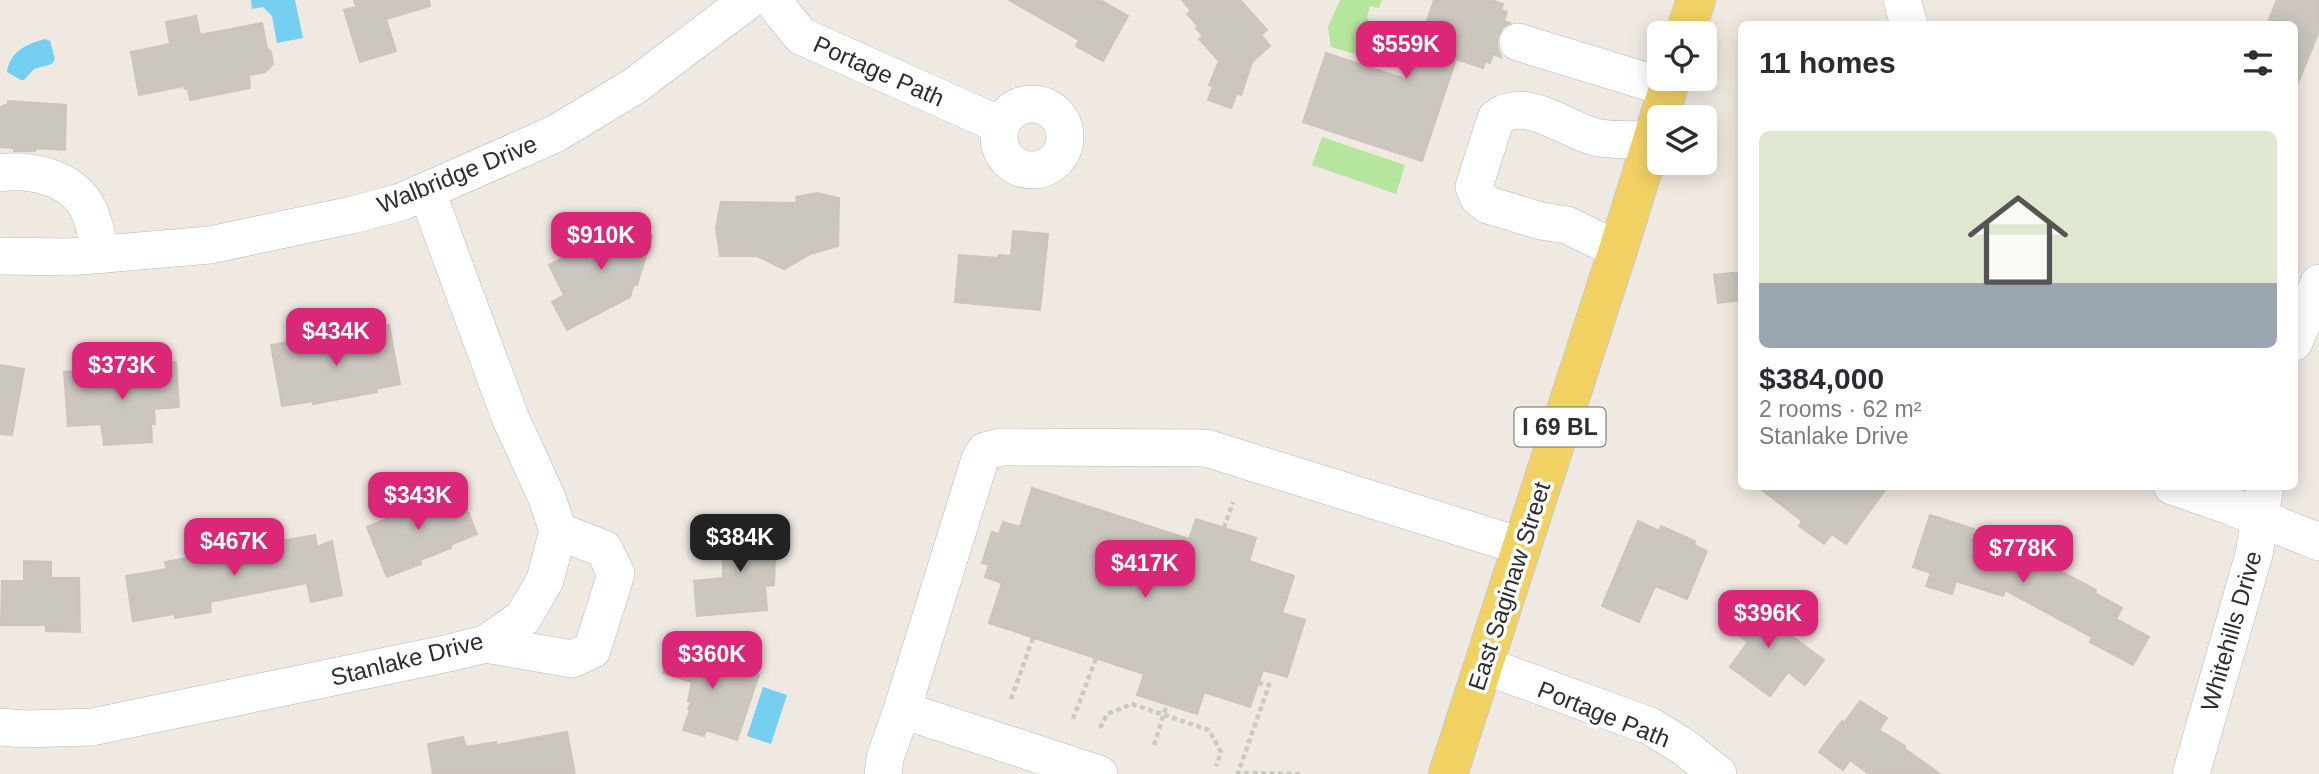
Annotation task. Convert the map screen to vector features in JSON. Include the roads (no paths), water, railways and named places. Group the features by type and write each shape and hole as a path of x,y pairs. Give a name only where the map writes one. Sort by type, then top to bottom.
{"main road":[{"path":"1689,21 1696,0"},
{"name":"East Saginaw Street","path":"1448,774 1647,153"}],"street":[{"name":"Walbridge Drive","path":"0,256 69,257 210,245 401,202 555,134 622,94 749,0"},
{"name":"Portage Path","path":"772,0 801,36 1000,125"},
{"path":"1902,0 1908,21"},
{"path":"1518,42 1647,77"},
{"path":"1618,250 1567,225 1541,221 1488,205 1478,197 1474,187 1496,118 1504,111 1518,108 1567,124 1598,138 1647,140"},
{"path":"0,173 11,171 42,175 68,186 86,205 96,229 100,255"},
{"path":"427,192 510,416 547,498 558,531 604,549 616,574 592,650 572,659 485,644"},
{"path":"2298,333 2319,283"},
{"path":"883,774 885,758 980,459 985,451 992,448 1206,448 1521,546"},
{"path":"2193,490 2263,503 2319,542"},
{"name":"Whitehills Drive","path":"2191,774 2254,554 2263,503"},
{"name":"Stanlake Drive","path":"0,727 92,727 485,644 523,618 545,580 558,531"},
{"name":"Portage Path","path":"1483,665 1650,726 1685,747 1718,774"},
{"path":"902,710 1099,774"}],"water":[{"path":"251,0 295,0 303,38 277,43 272,16 263,7 252,9"},
{"path":"45,39 50,41 55,59 52,64 34,69 24,80 7,72 16,54 26,46"},
{"path":"763,687 787,695 771,744 747,736"}]}
